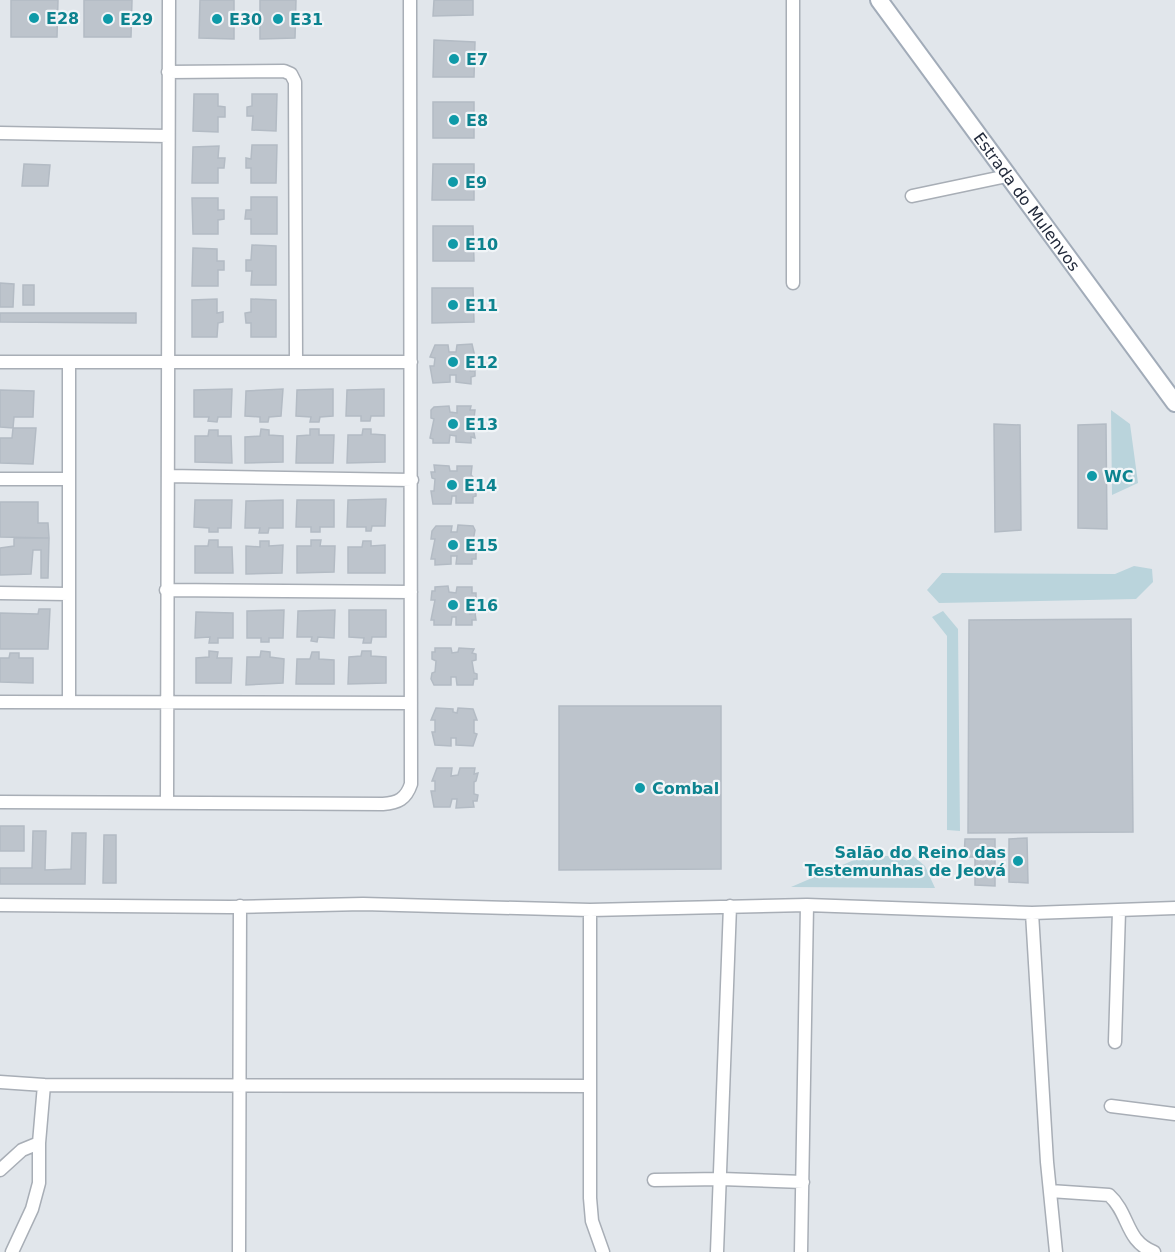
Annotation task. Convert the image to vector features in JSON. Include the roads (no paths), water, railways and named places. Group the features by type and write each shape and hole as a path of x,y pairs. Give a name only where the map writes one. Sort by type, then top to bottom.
{"street":[{"path":"167,802 169,0"},
{"path":"0,802 396,803 408,795 411,784 412,480 410,0"},
{"path":"793,0 793,283"},
{"name":"Estrada do Mulenvos","path":"879,0 1175,403"},
{"path":"168,72 284,71 291,74 295,82 296,361"},
{"path":"0,133 168,136"},
{"path":"912,196 1007,177"},
{"path":"0,362 411,362"},
{"path":"69,363 67,479 69,702"},
{"path":"168,476 412,480"},
{"path":"0,479 67,479"},
{"path":"166,590 411,592"},
{"path":"0,593 68,594"},
{"path":"0,702 411,703"},
{"path":"0,905 363,904 590,910 807,905 1032,912 1175,908"},
{"path":"801,1252 807,905"},
{"path":"239,1252 240,906"},
{"path":"717,1252 730,906"},
{"path":"590,910 590,1198 592,1221 603,1252"},
{"path":"1115,1042 1119,911"},
{"path":"1032,912 1056,1252"},
{"path":"0,1082 44,1085 589,1086"},
{"path":"12,1252 32,1209 39,1183 39,1143 44,1085"},
{"path":"1111,1106 1175,1114"},
{"path":"0,1170 22,1150 39,1143"},
{"path":"654,1180 720,1179 803,1182"},
{"path":"1050,1191 1109,1195 1116,1202 1136,1242 1154,1252"}],"place":[{"name":"E28","path":"34,18"},
{"name":"E29","path":"108,19"},
{"name":"E30","path":"217,19"},
{"name":"E31","path":"278,19"},
{"name":"E7","path":"454,59"},
{"name":"E8","path":"454,120"},
{"name":"E9","path":"453,182"},
{"name":"E10","path":"453,244"},
{"name":"E11","path":"453,305"},
{"name":"E12","path":"453,362"},
{"name":"E13","path":"453,424"},
{"name":"WC","path":"1092,476"},
{"name":"E14","path":"452,485"},
{"name":"E15","path":"453,545"},
{"name":"E16","path":"453,605"},
{"name":"Combal","path":"640,788"},
{"name":"Salão do Reino das Testemunhas de Jeová","path":"1018,861"}]}
